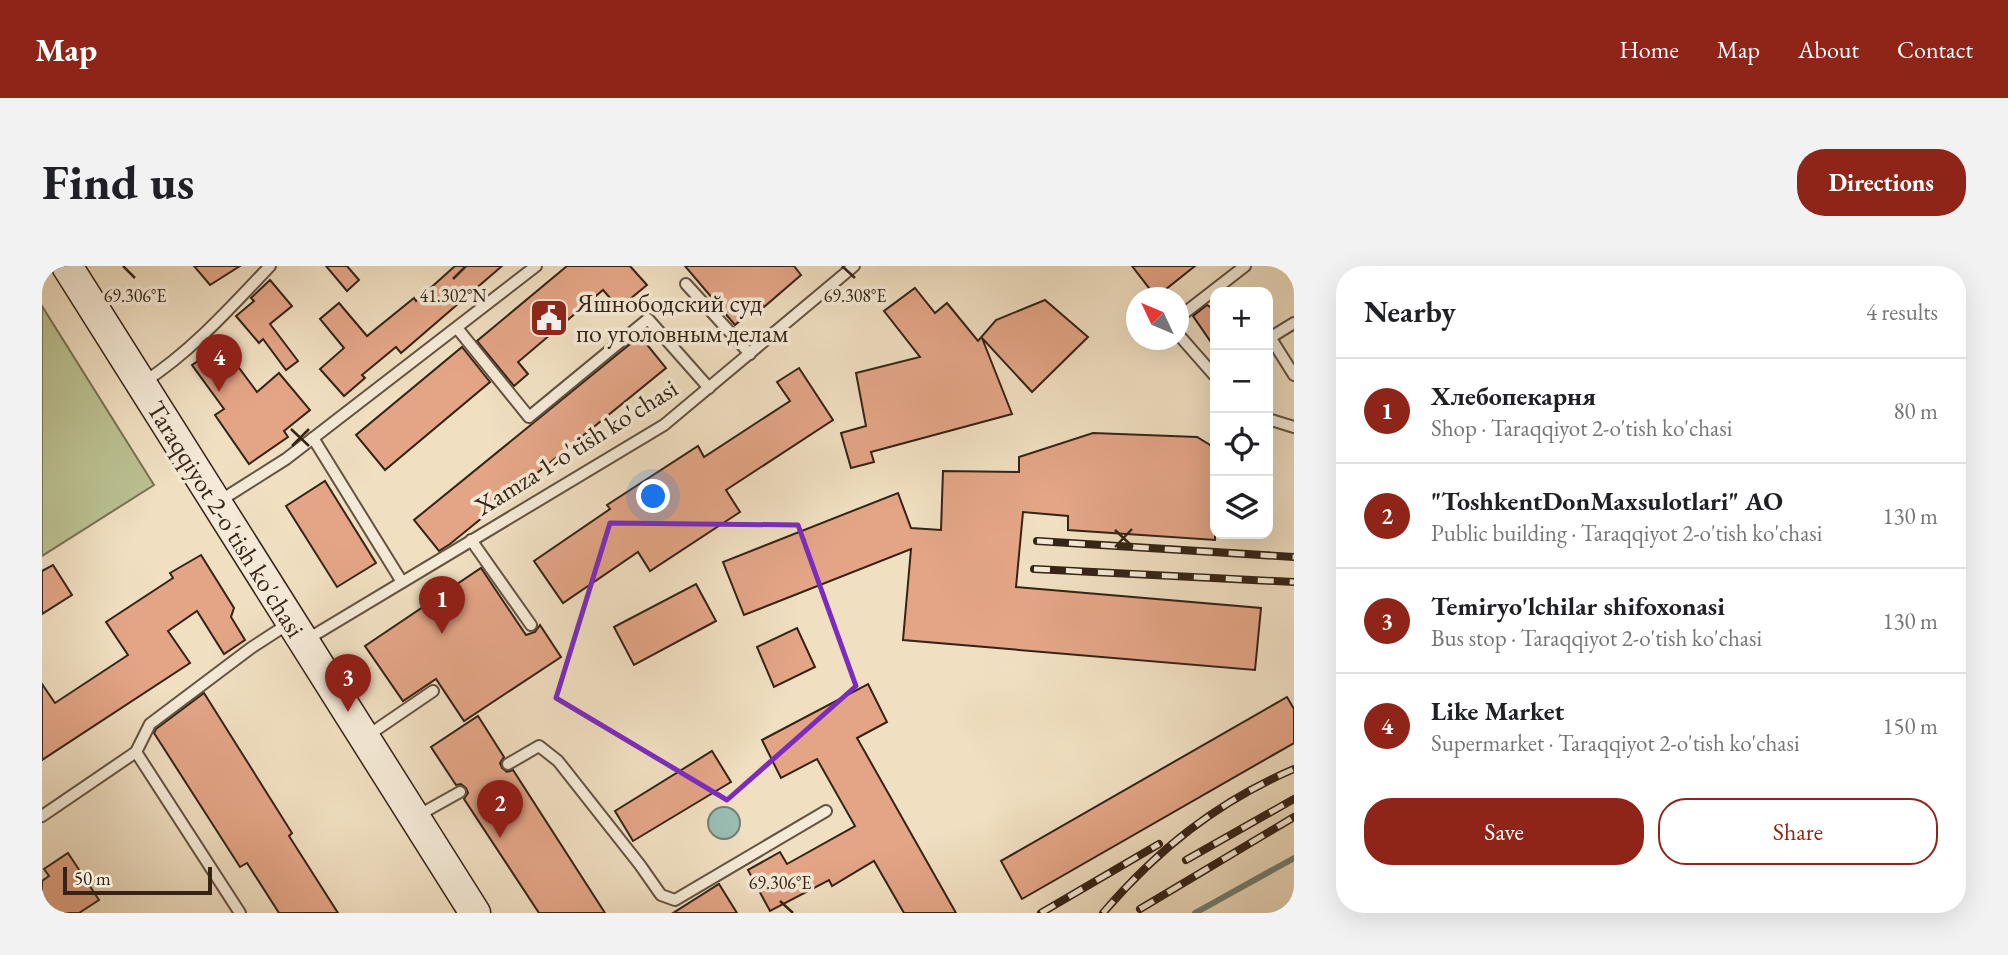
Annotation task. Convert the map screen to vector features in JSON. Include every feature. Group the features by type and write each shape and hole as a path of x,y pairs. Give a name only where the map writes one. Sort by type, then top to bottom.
{"main road":[{"name":"Taraqqiyot 2-o'tish ko'chasi","path":"67,266 475,913"}],"lane":[{"path":"217,503 313,438 536,266"},
{"name":"Xamza 1-o'tish ko'chasi","path":"136,752 150,724 251,648 297,631 402,582 664,425 854,266"},
{"path":"1189,309 1245,266"},
{"path":"141,384 164,369 214,325 269,267"},
{"path":"686,284 750,354"},
{"path":"457,328 529,417 648,319 709,388"},
{"path":"1273,336 1294,323"},
{"path":"1273,344 1294,375"},
{"path":"1189,346 1210,369"},
{"path":"1273,421 1294,427"},
{"path":"313,438 402,582"},
{"path":"471,540 531,625"},
{"path":"364,737 433,691"},
{"path":"508,764 539,746 558,761 661,895 675,900 826,811"},
{"path":"42,816 136,752 240,913"},
{"path":"415,817 460,792"}],"highlighted area":[{"path":"610,523 798,525 856,686 727,800 556,698"}],"green space":[{"path":"42,306 154,485 42,556"}],"water":[{"path":"724,807 735,812 740,823 735,834 724,839 713,834 708,823 713,812"}],"building":[{"path":"194,266 240,266 210,285"},
{"path":"326,266 347,266 359,280 347,291"},
{"path":"455,266 502,266 401,353 396,347 362,375 365,378 344,396 320,369 344,348 320,319 339,303 367,336 414,298 416,301"},
{"path":"567,266 630,266 647,285 619,308 603,290 518,362 528,374 514,386 477,341"},
{"path":"685,266 794,266 801,275 764,307 761,303 735,325"},
{"path":"1132,266 1195,266 1169,287 1148,287"},
{"path":"270,280 292,306 270,324 298,361 286,370 263,339 259,343 236,316 254,301 251,298"},
{"path":"915,288 935,313 947,303 978,341 996,320 1045,300 1088,337 1032,392 982,338 1012,414 871,452 874,462 851,468 841,433 866,426 856,373 920,357 884,311"},
{"path":"1207,305 1210,307 1210,341 1193,316"},
{"path":"640,336 666,368 439,551 414,520"},
{"path":"222,345 257,392 279,373 310,410 284,431 288,437 249,464 215,415 224,409 192,365"},
{"path":"462,347 490,382 385,470 356,435"},
{"path":"799,368 833,420 726,490 740,512 650,571 638,552 563,603 534,561 610,509 607,505 698,446 704,457 790,401 777,382"},
{"path":"1093,433 1197,437 1210,445 1210,539 1215,540 1068,530 1068,516 1023,512 1016,587 1261,608 1255,670 903,640 911,549 744,615 723,562 898,493 911,528 941,530 943,471 1019,472 1019,457"},
{"path":"325,481 376,563 337,587 286,506"},
{"path":"201,555 234,608 231,617 245,640 224,654 197,611 168,631 190,663 42,760 42,684 55,703 128,655 106,622 173,578 170,573"},
{"path":"53,565 72,595 42,614 42,571"},
{"path":"481,568 526,635 535,632 540,625 561,657 464,721 436,679 403,701 365,646"},
{"path":"696,584 716,621 634,665 614,627"},
{"path":"797,628 815,667 774,687 757,647"},
{"path":"868,684 887,722 857,738 956,913 904,913 874,861 832,886 829,880 770,911 748,870 780,852 787,864 855,826 817,759 781,778 762,740"},
{"path":"204,693 292,833 289,836 338,913 279,913 247,863 240,867 154,733"},
{"path":"1287,697 1294,709 1294,743 1022,899 1001,861"},
{"path":"478,716 504,757 500,763 502,768 507,772 513,770 605,913 539,913 464,799 468,793 466,788 461,784 456,785 431,747"},
{"path":"712,751 731,782 633,841 615,811"},
{"path":"68,853 99,900 79,913 42,913 42,881 49,876 44,869"},
{"path":"719,884 737,913 673,913"}],"waterway":[{"path":"1195,913 1294,858"}],"railway":[{"path":"1037,541 1294,557"},
{"path":"1034,569 1294,582"},
{"path":"1103,913 1167,848 1190,830 1239,797 1294,769"},
{"path":"1186,860 1294,799"},
{"path":"1140,909 1294,817"},
{"path":"1041,913 1159,844"}],"place":[{"name":"Яшнободский суд по уголовным делам","path":"549,318"},
{"name":"Like Market","path":"219,392"},
{"name":"Хлебопекарня","path":"442,634"},
{"name":"Temiryo'lchilar shifoxonasi","path":"348,712"},
{"name":"\"ToshkentDonMaxsulotlari\" AO","path":"500,838"}]}
